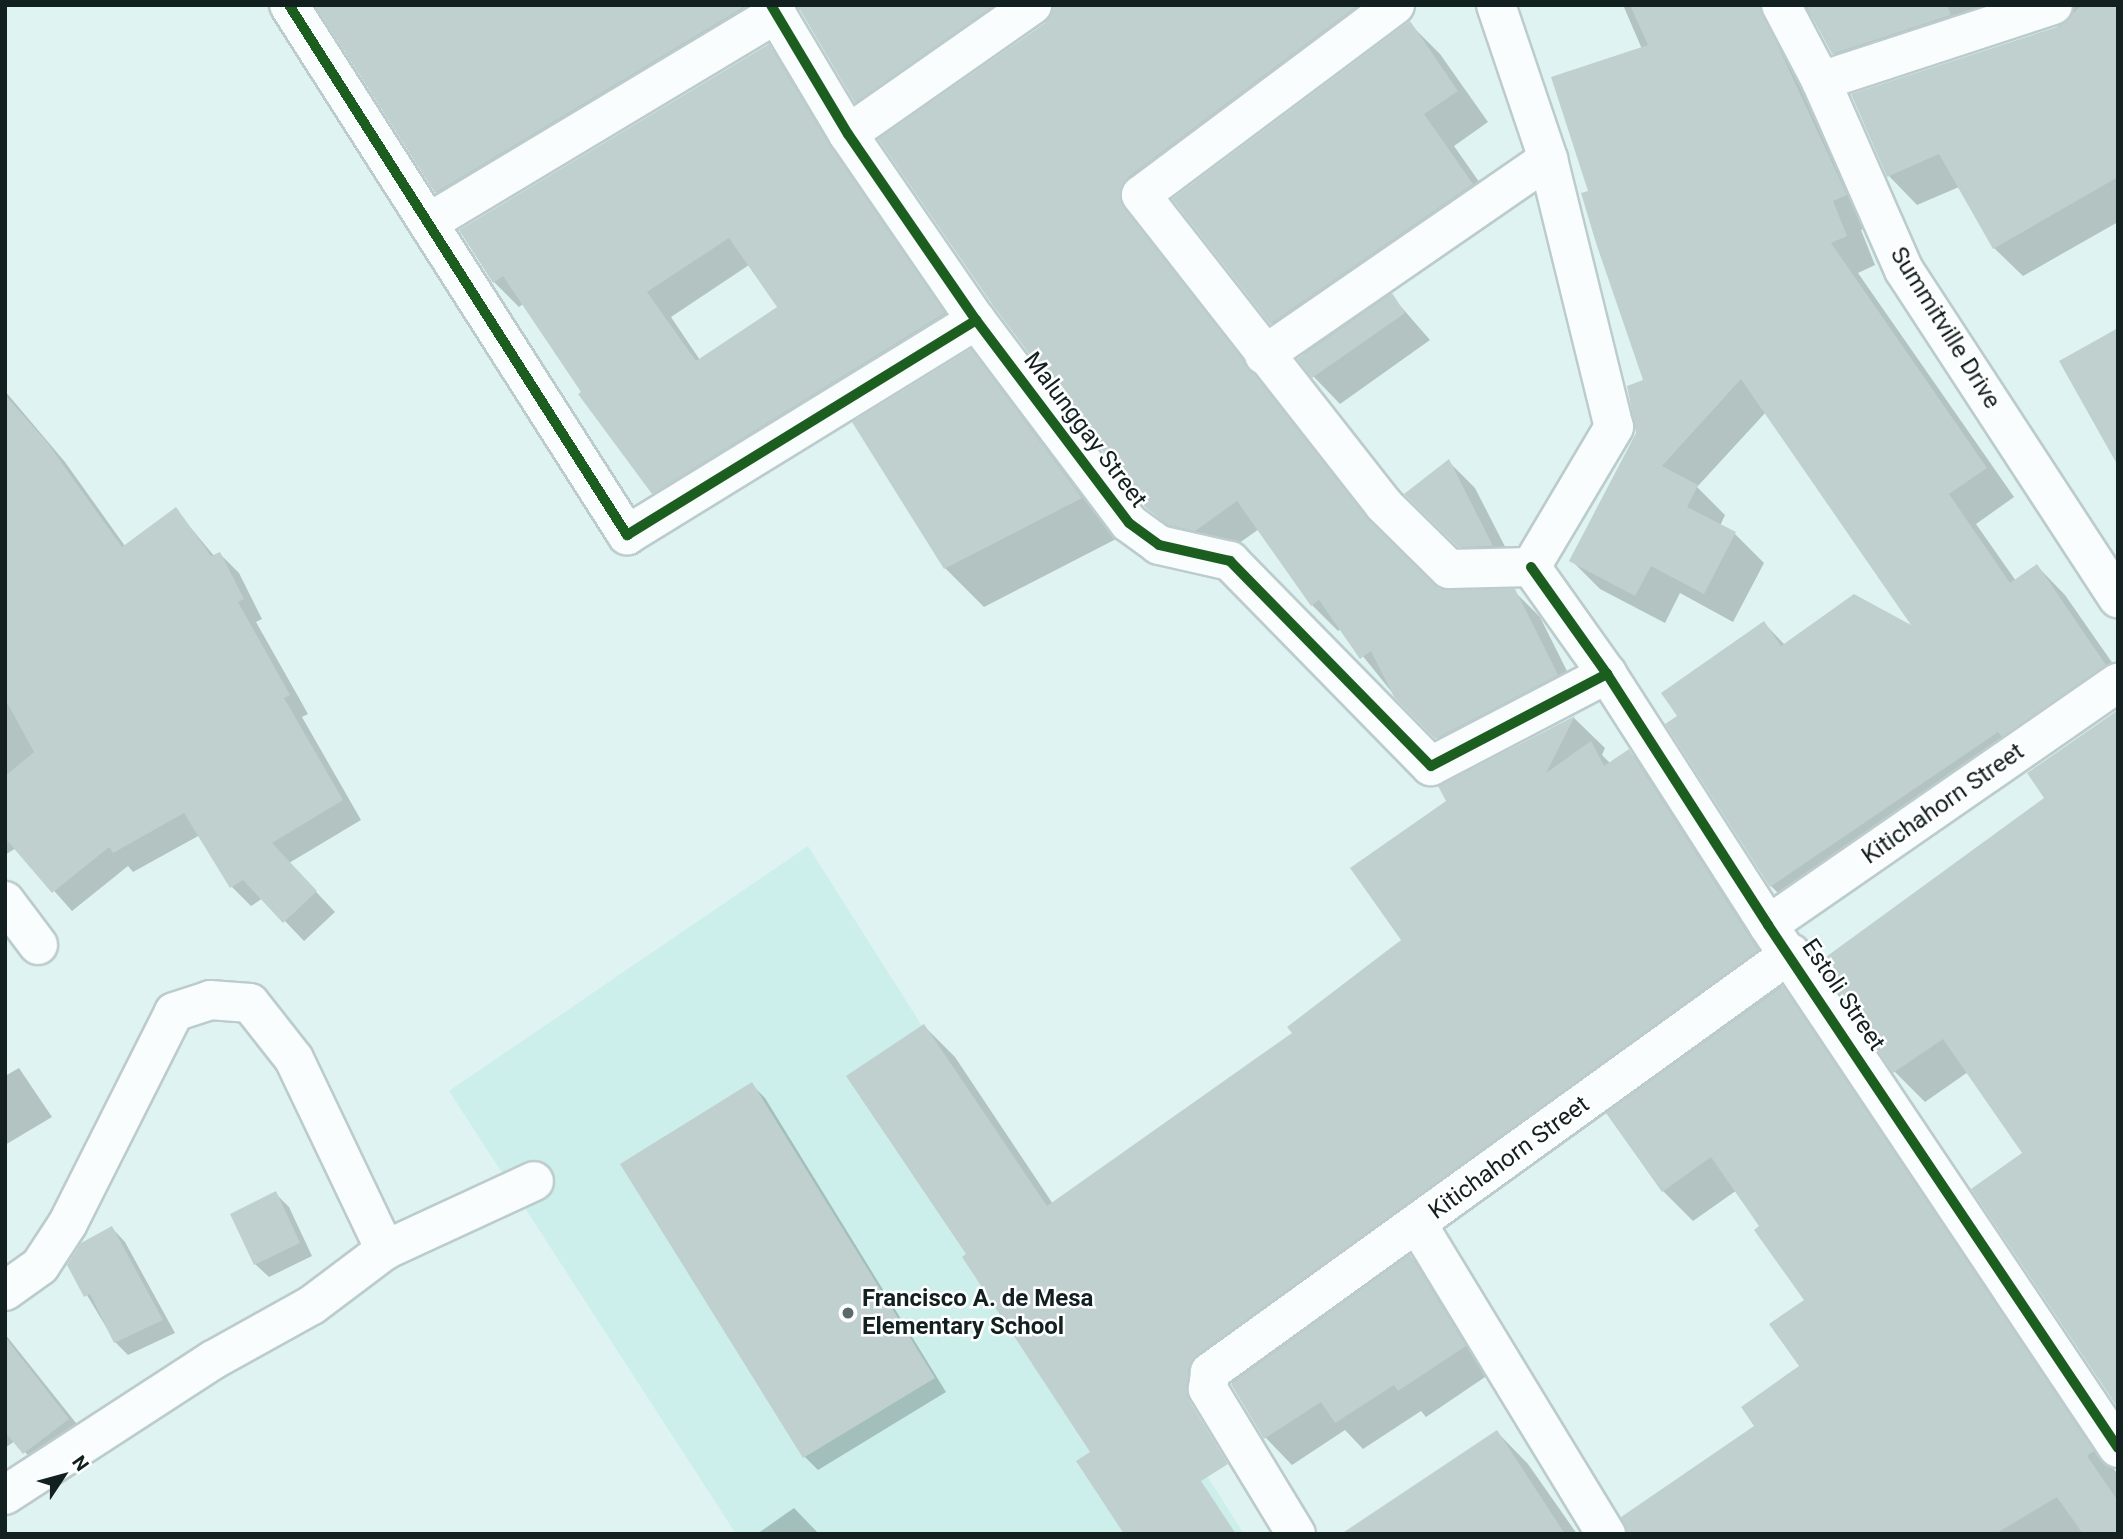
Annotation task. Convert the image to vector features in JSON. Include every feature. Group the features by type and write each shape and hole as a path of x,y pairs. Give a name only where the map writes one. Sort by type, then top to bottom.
{"street":[{"path":"289,5 627,535 976,320"},
{"path":"848,134 1032,5"},
{"path":"1395,5 1141,195 1384,505 1449,569 1531,567 1614,427 1548,159 1496,5"},
{"name":"Summitville Drive","path":"1780,5 1821,81 1904,270 2118,598"},
{"path":"1821,81 2053,5"},
{"path":"428,223 774,9"},
{"name":"Malunggay Street","path":"774,9 848,134 976,320 1129,523 1159,545 1230,561 1431,766 1607,674"},
{"path":"1264,355 1548,159"},
{"name":"Estoli Street","path":"1531,567 1607,674 1779,939 2118,1448"},
{"name":"Kitichahorn Street","path":"1606,1534 1418,1224 1779,939 2118,683"},
{"path":"5,901 38,945"},
{"path":"5,1291 40,1266 68,1223 174,1012 210,1000 250,1003 294,1059 385,1250"},
{"path":"5,1495 213,1360 312,1305 385,1250 534,1181"},
{"path":"1296,1534 1208,1389 1210,1372 1418,1224"}],"shaded area":[{"name":"Francisco A. de Mesa Elementary School","path":"808,846 1244,1534 736,1534 449,1091"}],"building":[{"path":"315,5 747,5 435,193"},
{"path":"797,5 994,5 855,103"},
{"path":"1054,5 1358,5 1128,177 1120,199 1369,520 1440,589 1515,589 1558,675 1435,739 1394,697 1371,651 1360,659 1319,600 1311,606 1237,501 1195,531 1168,525 1145,507 994,307 878,139 1045,23"},
{"path":"1630,5 1759,5 1847,195 1833,201 1847,236 1831,243 1987,468 1949,494 2010,583 2037,564 2106,665 2002,737 1998,732 1770,887 1665,724 1677,716 1661,693 1764,621 1781,646 1854,594 1911,625 1741,379 1662,466 1698,485 1687,507 1736,532 1704,594 1651,566 1635,596 1569,561 1636,433 1627,386 1643,380 1596,243 1581,193 1588,191 1551,77 1648,45"},
{"path":"1806,5 1947,5 1951,15 1832,54"},
{"path":"2082,5 2118,5 2118,177 1993,249 1939,154 1887,177 1851,94 2060,26"},
{"path":"1410,21 1458,91 1424,114 1473,184 1270,324 1172,199"},
{"path":"769,44 830,146 945,313 652,494 578,394 581,392 503,276 493,283 459,230","holes":["729,238 777,307 696,361 647,292"]},
{"path":"1392,293 1405,313 1312,378 1297,359"},
{"path":"2118,328 2118,466 2059,361"},
{"path":"971,349 1082,498 944,569 852,422"},
{"path":"5,395 46,441 122,547 176,507 211,556 220,552 244,599 238,602 290,695 284,698 343,800 272,843 317,891 283,923 243,880 230,888 184,813 113,853 109,847 52,893 5,838 5,776 34,752 5,699"},
{"path":"1449,459 1493,546 1458,547 1404,494"},
{"path":"2118,710 2118,1408 1971,1189 2022,1153 1943,1039 1893,1073 1819,962 2044,798 2027,773"},
{"path":"1575,716 1546,773 1591,741 1604,766 1629,749 1758,950 1197,1355 1188,1369 1189,1400 1228,1464 1201,1481 1236,1534 1124,1534 1076,1461 1090,1452 962,1257 966,1254 846,1076 924,1024 1047,1206 1292,1033 1287,1027 1401,940 1350,868 1446,801 1438,786"},
{"path":"1783,986 2094,1451 2087,1456 2118,1501 2118,1534 2083,1534 2057,1497 1995,1534 1628,1534 1621,1517 1754,1426 1741,1407 1799,1366 1769,1324 1804,1300 1754,1230 1759,1226 1711,1157 1662,1192 1606,1113"},
{"path":"752,1082 935,1378 803,1458 620,1164"},
{"path":"276,1191 300,1243 254,1265 230,1214"},
{"path":"112,1226 163,1320 114,1343 90,1294 84,1297 67,1265 81,1243"},
{"path":"1410,1254 1466,1346 1398,1391 1394,1385 1335,1423 1321,1402 1264,1439 1231,1384"},
{"path":"5,1337 69,1419 23,1454 5,1432"},
{"path":"1497,1430 1565,1534 1341,1534"}],"cycle path":[{"path":"289,5 627,535 976,320"},
{"path":"771,5 848,134 976,320 1129,523 1159,545 1230,561 1431,766 1607,674"},
{"path":"1531,567 1607,674 1768,925 2118,1448"}],"place":[{"name":"Francisco A. de Mesa Elementary School","path":"848,1313"}]}
